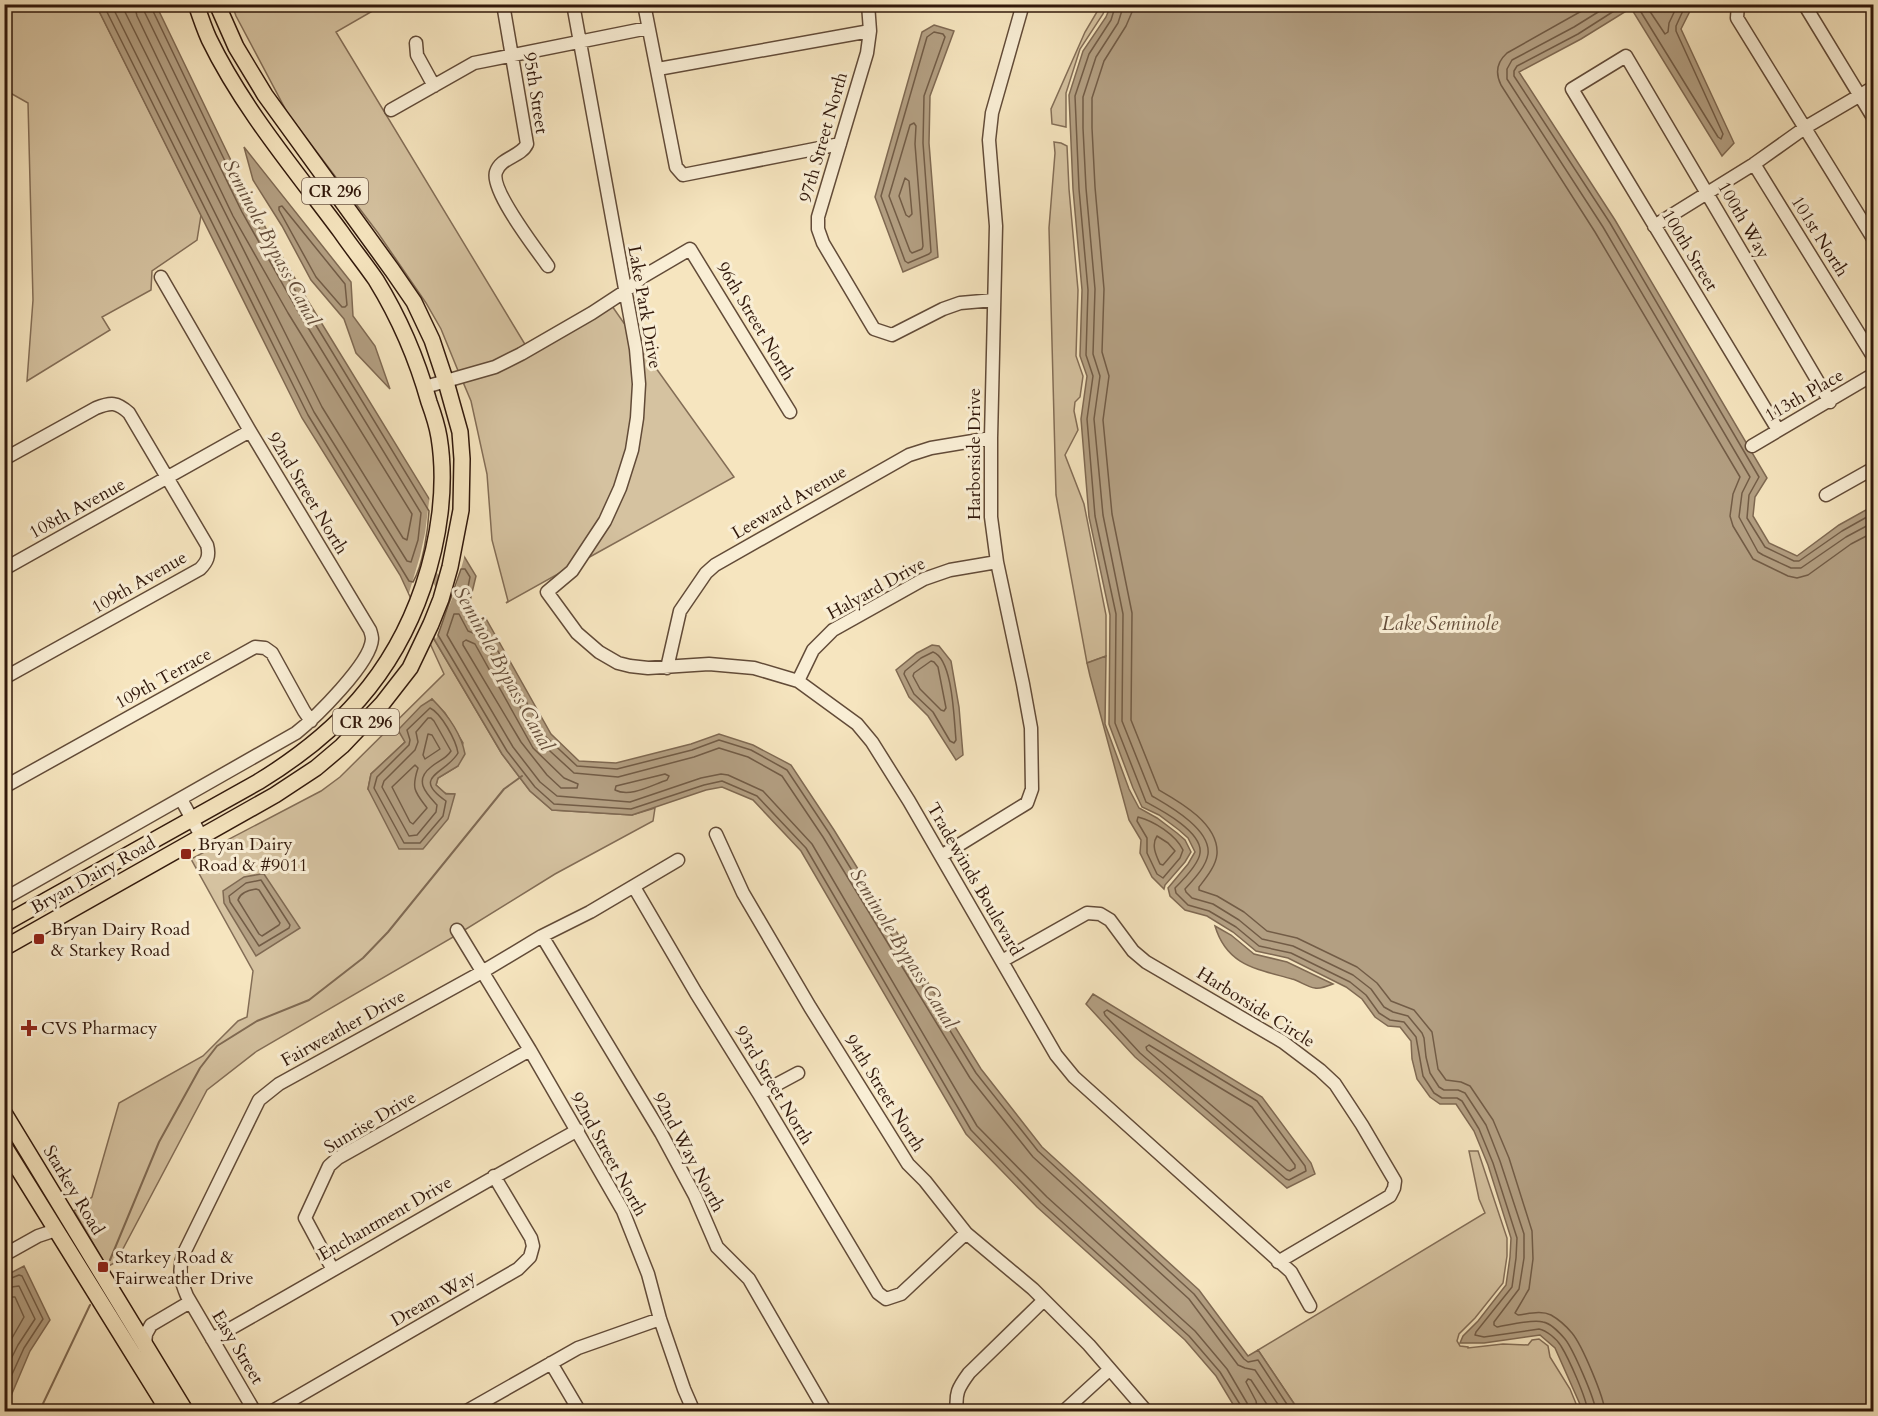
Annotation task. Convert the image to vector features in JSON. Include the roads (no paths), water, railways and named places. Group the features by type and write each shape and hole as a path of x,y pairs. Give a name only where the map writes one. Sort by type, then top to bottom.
{"main road":[{"name":"CR 296","path":"196,4 208,37 232,82 375,279 400,322 425,387"},
{"name":"CR 296","path":"217,4 236,47 265,95 414,302 432,340 446,382"},
{"name":"Bryan Dairy Road","path":"4,948 275,795 316,768 358,731 382,704 410,668 441,599 450,567 463,481 461,441 446,382"},
{"name":"Bryan Dairy Road","path":"4,924 258,782 296,758 316,743 352,708 376,678 398,644 418,603 435,543 440,513 439,435 425,387"},
{"name":"Starkey Road","path":"4,1113 128,1316 131,1334 145,1345 186,1412"},
{"name":"Starkey Road","path":"4,1146 56,1230 131,1334 169,1412"},
{"path":"56,1230 68,1233 82,1255 94,1261"}],"street":[{"name":"95th Street","path":"503,4 527,144 524,149 497,169 495,174 497,187 548,266"},
{"name":"Lake Park Drive","path":"547,592 572,571 605,521 620,488 632,450 639,384 636,349 573,4"},
{"path":"644,4 676,167 683,175 840,144"},
{"name":"97th Street North","path":"868,4 870,31 867,53 818,217 818,229 823,243 874,329 892,335 943,309 960,303 994,300"},
{"name":"Harborside Drive","path":"941,856 1027,803 1032,789 1031,728 997,562 991,517 996,226 989,140 992,112 1023,4"},
{"path":"1738,4 1737,18 1874,240"},
{"path":"1804,4 1874,119"},
{"path":"391,110 474,63 648,28"},
{"path":"658,69 870,31"},
{"path":"416,43 417,55 434,86"},
{"name":"100th Way","path":"1572,89 1626,56 1830,402"},
{"path":"1654,226 1754,164 1806,127 1874,87"},
{"name":"100th Street","path":"1572,89 1778,430"},
{"name":"101st North","path":"1754,164 1874,358"},
{"name":"96th Street North","path":"624,292 644,276 690,249 790,412"},
{"name":"92nd Street North","path":"160,277 370,630 372,640 369,650 354,674 311,721"},
{"path":"425,387 495,367 592,313 624,292"},
{"name":"113th Place","path":"1752,446 1874,374"},
{"path":"4,459 109,403 121,406 129,413 168,478"},
{"name":"108th Avenue","path":"4,569 250,431"},
{"name":"Leeward Avenue","path":"667,668 680,611 706,573 715,565 909,454 991,438"},
{"path":"1826,495 1874,468"},
{"name":"109th Avenue","path":"4,678 200,569 206,562 209,553 207,546 168,478"},
{"name":"Halyard Drive","path":"798,681 813,650 833,630 924,579 950,570 997,562"},
{"name":"Tradewinds Boulevard","path":"547,592 577,633 599,652 618,663 667,668 709,664 754,668 798,681 841,711 866,734 909,801 1045,1038 1074,1077 1291,1272 1310,1306"},
{"name":"109th Terrace","path":"4,787 255,647 265,648 272,653 311,721"},
{"name":"Bryan Dairy Road","path":"4,899 279,744 311,721"},
{"path":"181,799 201,836"},
{"name":"94th Street North","path":"716,834 748,903 908,1164 925,1181 966,1233 1044,1300 1089,1345 1147,1412"},
{"name":"Fairweather Drive","path":"190,1302 182,1284 179,1265 259,1100 279,1084 634,887 678,860"},
{"name":"93rd Street North","path":"634,887 878,1293 886,1299 901,1294 966,1233"},
{"name":"Harborside Circle","path":"1002,961 1087,913 1100,914 1110,920 1133,951 1146,962 1283,1042 1335,1084 1395,1181 1394,1188 1390,1196 1278,1262"},
{"name":"92nd Street North","path":"457,930 578,1130 623,1210 648,1274 660,1318 694,1412"},
{"name":"92nd Way North","path":"542,936 661,1133 695,1196 717,1247 749,1279 826,1412"},
{"name":"Sunrise Drive","path":"333,1269 305,1218 329,1166 338,1158 530,1050"},
{"path":"759,1094 798,1073"},
{"name":"Enchantment Drive","path":"212,1339 578,1130"},
{"name":"Dream Way","path":"271,1412 484,1290 518,1269 530,1257 533,1246 531,1238 494,1176"},
{"path":"4,1255 38,1236 56,1230"},
{"path":"957,1412 956,1396 960,1385 969,1373 1044,1300"},
{"path":"145,1345 146,1334 152,1325 190,1302"},
{"name":"Easy Street","path":"190,1302 255,1412"},
{"path":"128,1316 152,1325"},
{"path":"468,1411 578,1347 660,1318"},
{"path":"551,1363 580,1412"},
{"path":"1063,1412 1110,1369"}],"water":[{"path":"96,5 156,5 253,206 308,301 436,510 413,603 400,575 302,418"},
{"name":"Lake Seminole","path":"1111,5 1693,5 1681,29 1734,143 1722,156 1631,8 1581,39 1519,72 1615,220 1767,478 1755,497 1753,516 1769,543 1797,556 1839,525 1873,506 1873,1411 1583,1411 1555,1348 1540,1335 1484,1343 1460,1343 1463,1336 1506,1285 1510,1257 1511,1238 1488,1165 1474,1131 1456,1104 1440,1104 1430,1097 1417,1079 1412,1059 1411,1041 1400,1027 1388,1026 1375,1017 1362,999 1346,987 1288,958 1256,951 1233,932 1207,916 1185,910 1170,896 1168,888 1195,852 1188,838 1179,830 1159,815 1142,807 1109,724 1110,615 1089,517 1081,419 1087,376 1080,356 1082,290 1073,189 1069,95 1083,51 1106,17"},
{"path":"934,25 954,31 930,96 929,143 938,257 903,272 875,197 922,32"},
{"path":"244,147 351,282 353,316 375,346 390,389 356,353 344,319 311,280 282,226 253,180"},
{"path":"459,548 476,576 469,605 478,621 485,617 551,734 579,761 616,763 691,744 719,734 753,745 791,765 834,830 981,1069 1042,1147 1199,1290 1248,1356 1258,1350 1299,1411 1237,1411 1216,1376 1185,1340 1037,1207 966,1134 801,851 753,800 722,787 706,790 632,815 552,810 530,791 502,754 431,634"},
{"path":"932,645 939,646 951,661 959,707 963,755 956,760 928,716 909,697 896,670 917,653"},
{"path":"1106,656 1105,724 1129,789 1139,808 1177,833 1185,840 1191,852 1164,889 1152,877 1140,853 1141,840 1129,820 1090,676 1087,663"},
{"path":"432,699 453,724 465,754 458,766 438,778 436,785 446,794 455,794 448,819 423,849 399,849 368,789 371,774 405,742 398,730 421,706"},
{"path":"264,874 300,928 256,956 224,903 223,891 244,877"},
{"path":"1215,926 1231,935 1254,954 1287,962 1333,984 1322,988 1312,987 1245,964 1227,950"},
{"path":"1093,994 1262,1097 1311,1163 1315,1174 1287,1188 1135,1057 1086,1004"},
{"path":"24,1266 50,1320 30,1351 5,1410 5,1276"}],"waterway":[{"name":"Seminole Bypass Canal","path":"429,567 443,592"},
{"path":"110,1260 159,1142 200,1068 217,1046 257,1021 309,1000 363,958 388,932 504,789 522,776"},
{"path":"39,1412 90,1305"}],"place":[{"name":"Bryan Dairy Road & #9011","path":"186,854"},
{"name":"Bryan Dairy Road & Starkey Road","path":"39,939"},
{"name":"CVS Pharmacy","path":"29,1028"},
{"name":"Starkey Road & Fairweather Drive","path":"103,1267"}]}
